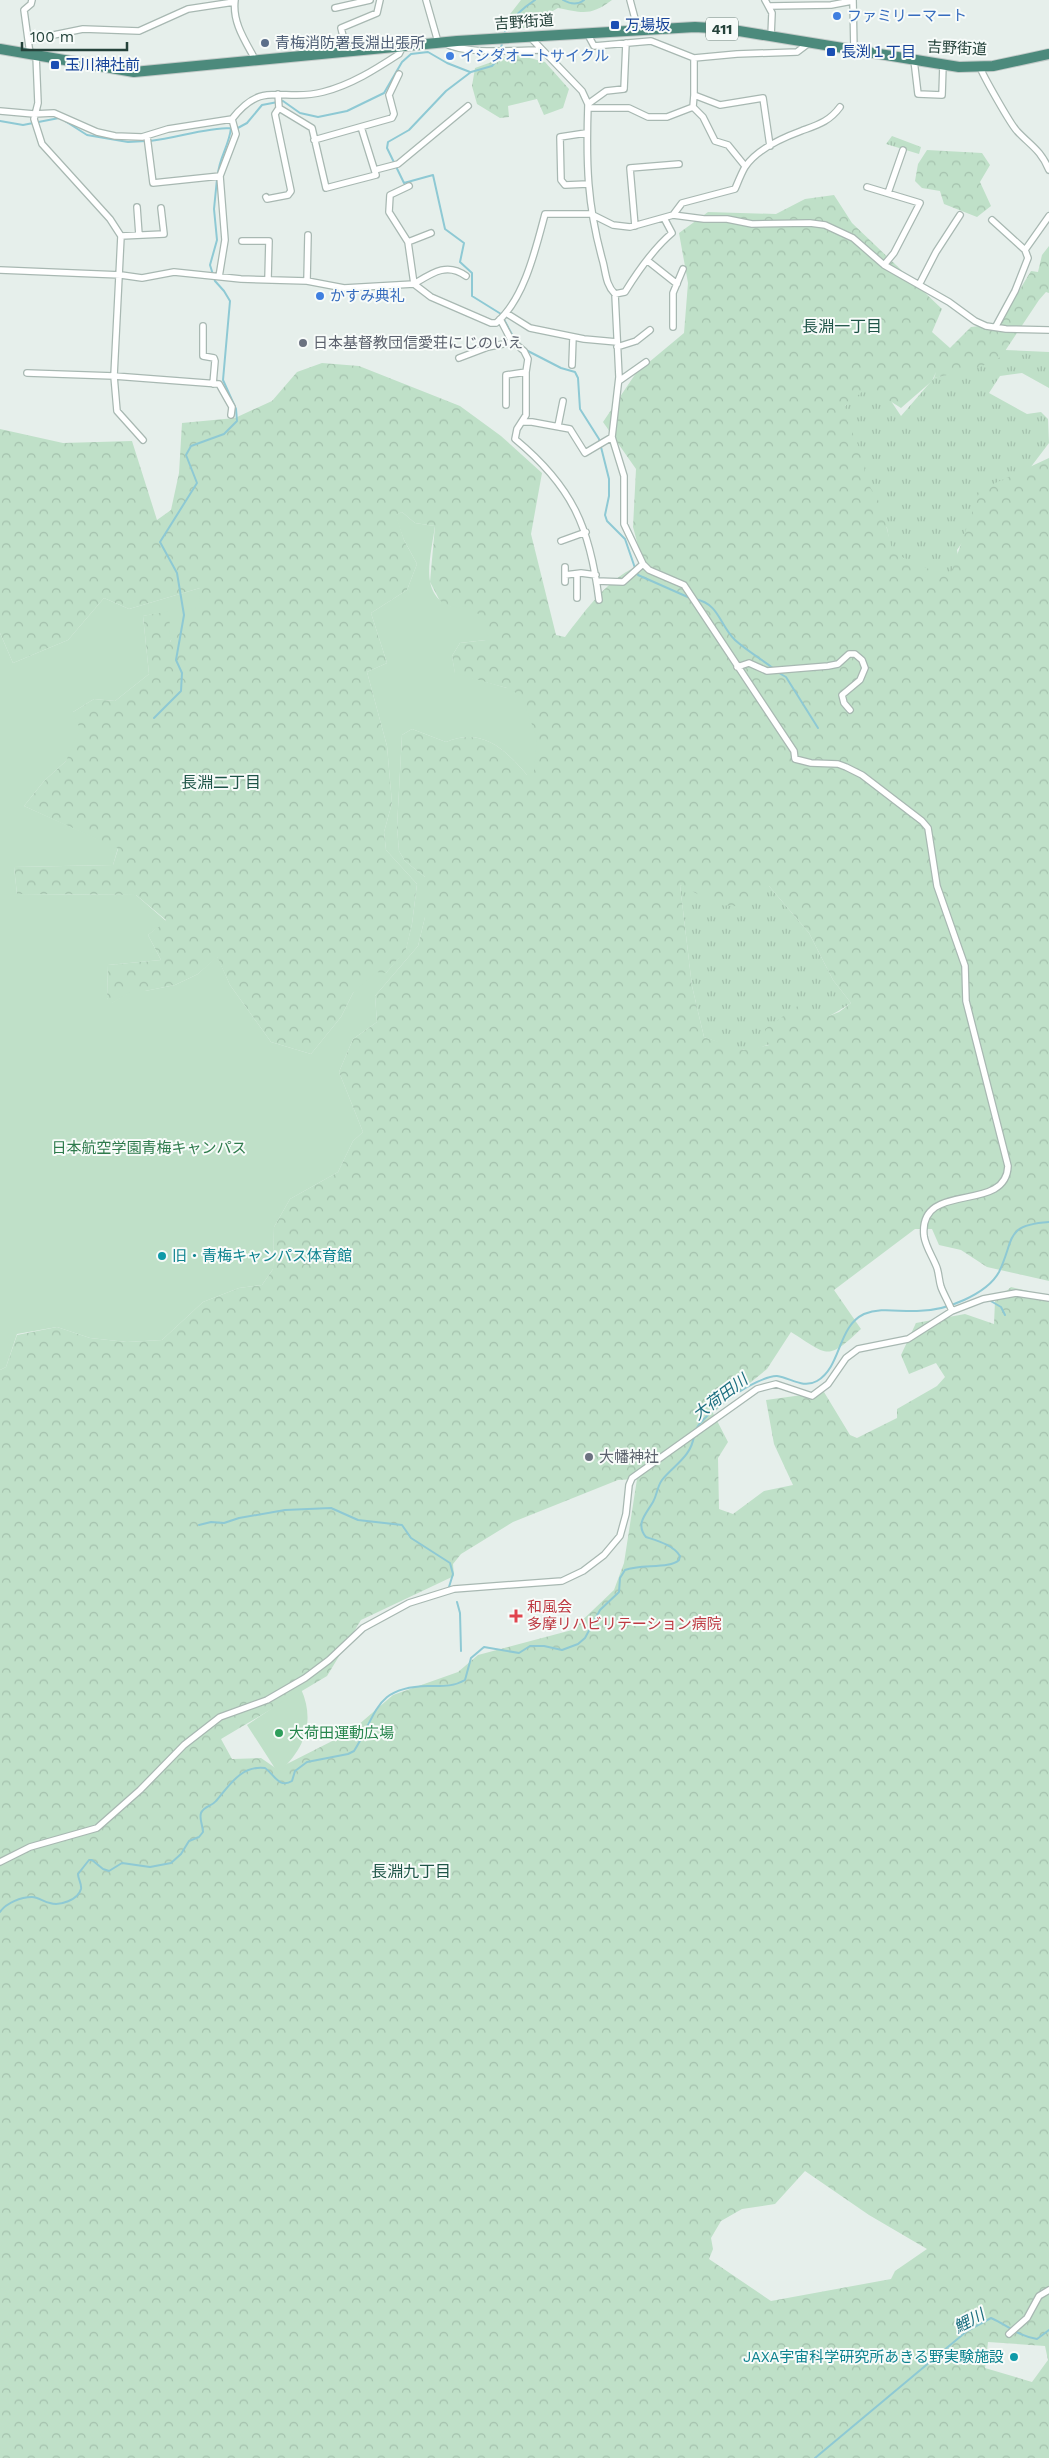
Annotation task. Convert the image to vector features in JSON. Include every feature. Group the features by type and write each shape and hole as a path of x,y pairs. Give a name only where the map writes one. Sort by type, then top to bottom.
{"highway":[{"name":"吉野街道","path":"0,49 134,72 440,42 528,35 695,27 771,36 943,65 980,66 1049,54"}],"street":[{"path":"32,0 31,4 24,10 33,55 38,103 34,117 42,144 110,219 121,236 121,275 114,376 117,411 144,440"},
{"path":"335,8 370,0"},
{"path":"347,52 341,28 377,13 380,0"},
{"path":"426,0 440,42 451,47 541,50"},
{"path":"630,0 638,30"},
{"path":"765,0 772,12 771,36"},
{"path":"770,6 831,5 853,0 854,51"},
{"path":"29,40 83,29 139,31 188,9 234,1 238,28 256,61"},
{"path":"587,33 594,46 651,41 694,58 797,52 809,42"},
{"path":"528,35 582,91 588,106 586,133 591,214 607,284 615,294 619,381 612,437 624,476 624,524 643,564 656,574 684,585 794,751 795,759 811,764 838,764 854,770 922,821 928,828 937,886 965,966 966,1001 1008,1166 1006,1179 996,1189 944,1202 929,1213 926,1218 924,1235 926,1245 938,1270 941,1288 952,1311"},
{"path":"588,106 606,91 624,89 626,44"},
{"path":"0,111 34,117 62,115 79,126 115,136 147,136 168,129 233,121 247,102 259,96 307,95 343,85 400,54 403,46"},
{"path":"694,58 693,107 703,117 715,141 728,145 745,166"},
{"path":"914,60 918,94 942,95 943,65"},
{"path":"980,66 982,76 996,93 1017,131 1033,144 1049,170"},
{"path":"314,140 392,118 394,114 389,95 400,74"},
{"path":"266,197 267,199 288,195 291,191 274,114 278,107 278,95"},
{"path":"694,95 720,105 763,98 770,146"},
{"path":"375,170 396,165 468,106"},
{"path":"588,106 629,108 648,117 667,117 693,107"},
{"path":"278,107 309,125 326,188 376,176 361,127"},
{"path":"673,215 682,203 735,189 745,166 770,146 819,125 833,117 840,107"},
{"path":"218,277 225,240 217,176 236,133 233,121"},
{"path":"586,133 560,137 560,180 565,185 588,184"},
{"path":"147,136 153,183 217,176"},
{"path":"888,193 903,150"},
{"path":"635,226 630,168 679,164"},
{"path":"409,186 390,195 389,212 408,242 414,284 431,297 491,323 500,319 506,313 533,260 544,214 591,214 613,225 635,226 673,215 704,219 727,219 752,224 810,223 825,225 853,238 884,265 949,302 986,326 1006,329 1049,330"},
{"path":"867,187 920,203 894,253 884,265"},
{"path":"137,207 139,235"},
{"path":"121,236 164,234 161,208"},
{"path":"919,285 936,252 960,216"},
{"path":"1025,250 1049,216"},
{"path":"615,294 626,292 648,261 652,252 672,233 664,218"},
{"path":"992,220 1025,250 1028,258 1015,292 996,326"},
{"path":"408,242 431,233"},
{"path":"307,281 308,235"},
{"path":"242,241 269,242 268,278"},
{"path":"648,261 677,284"},
{"path":"0,270 121,275 142,278 174,272 209,274 218,277 307,281 344,288 414,284 438,269 457,269 466,276"},
{"path":"673,326 674,293 683,269"},
{"path":"506,313 530,328 617,345 636,341 650,330"},
{"path":"500,319 514,342 524,351 528,359 526,372 526,415 517,429 515,439 558,483 581,518 586,532 599,600"},
{"path":"203,326 203,356 214,358 215,361 213,384"},
{"path":"572,337 572,365"},
{"path":"459,358 488,347 514,342"},
{"path":"619,381 646,362"},
{"path":"506,405 506,375 526,372"},
{"path":"27,373 114,376 219,384 232,407 231,415"},
{"path":"558,426 562,401"},
{"path":"522,422 570,429 586,453 612,437"},
{"path":"561,540 586,532"},
{"path":"565,567 565,578 577,574 623,582 643,564"},
{"path":"577,574 577,598"},
{"path":"737,667 749,663 767,671 828,666 838,664 849,654 855,654 862,660 865,668 860,680 842,695 844,704 850,710"},
{"path":"0,1862 30,1847 97,1828 140,1790 184,1745 220,1717 267,1700 304,1678 329,1660 363,1628 409,1603 454,1589 545,1584 562,1581 578,1574 604,1554 620,1536 624,1526 629,1485 632,1478 763,1386 776,1384 812,1396 828,1384 846,1358 858,1349 908,1339 952,1311 990,1297 1016,1292 1049,1298"},
{"path":"1009,2334 1027,2318 1039,2296 1049,2290"}],"green space":[{"path":"521,0 612,0 598,9 586,12 558,8 544,16 542,23 524,28 502,29 504,22"},
{"path":"514,54 545,62 569,89 563,108 544,115 537,99 508,106 509,117 500,118 477,104 472,86 475,68"},
{"path":"892,136 921,147 919,154 886,144"},
{"path":"927,150 982,153 990,165 980,182 991,206 977,217 944,204 940,191 922,188 915,181 918,164"},
{"path":"834,195 852,223 942,309 932,332 950,348 971,327 999,324 1031,271 1038,272 1042,255 1049,246 1049,293 1046,292 1039,300 1001,357 978,368 934,378 936,372 932,381 901,408 868,387 845,406 847,420 865,461 864,477 881,505 893,553 949,578 980,490 1049,458 1049,1281 987,1267 961,1250 939,1245 932,1229 915,1229 834,1290 861,1329 841,1346 828,1351 813,1346 791,1332 767,1369 713,1413 728,1442 718,1458 719,1509 733,1514 764,1491 793,1485 774,1444 766,1400 824,1392 850,1435 857,1438 897,1418 897,1409 937,1386 945,1377 936,1363 909,1374 901,1355 916,1323 965,1314 994,1324 995,1301 1011,1287 1049,1296 1049,2458 0,2458 0,1370 6,1367 17,1335 57,1327 90,1338 127,1342 162,1340 203,1302 239,1288 262,1285 273,1269 274,1227 290,1199 338,1172 353,1141 363,1132 339,1072 353,1039 377,1022 375,996 418,946 425,917 425,877 405,861 399,851 397,827 402,735 412,729 446,742 471,737 482,739 501,749 527,775 507,688 455,674 452,656 460,643 486,640 456,609 441,603 430,582 435,526 415,523 402,512 396,515 404,540 417,564 407,590 371,613 387,663 367,672 387,746 392,803 384,832 386,850 417,884 412,924 406,950 386,973 353,993 341,1017 311,1054 271,1042 230,985 217,957 198,974 175,985 132,992 110,1004 107,998 108,965 161,960 148,935 166,920 136,895 17,894 14,867 113,865 118,849 24,806 44,781 66,761 73,712 94,699 115,701 149,674 143,616 170,610 170,642 200,588 129,609 104,598 68,640 13,663 0,633 0,429 63,443 132,441 157,520 171,510 179,473 182,423 235,418 272,401 297,372 322,363 359,366 460,406 501,436 542,473 531,534 556,635 565,637 590,605 609,585 631,569 643,564 633,527 636,469 603,422 636,373 684,333 688,283 679,233 708,212 776,214 805,199","holes":["680,885 719,905 747,907 769,886 809,933 833,980 851,1003 839,1012 821,1019 799,1005 765,1029 769,1045 744,1050 704,1037 692,986","637,1479 624,1563 614,1590 572,1630 478,1655 458,1672 393,1695 350,1732 277,1769 261,1758 232,1759 221,1739 327,1676 361,1620 454,1576 453,1564 461,1554 513,1522 618,1480","805,2171 869,2215 927,2249 895,2271 891,2279 771,2301 709,2259 713,2249 711,2238 721,2221 742,2209 775,2204","988,2342 1045,2346 1048,2360 1032,2382 985,2368"]},
{"path":"1005,350 1049,352 1049,388 1022,373 1000,376 989,393 1027,414 1041,412 1048,419 1049,443 1024,476 969,533 957,550 959,561 951,584 892,556 887,528 876,512 837,417 865,380 881,386 901,416 934,378 975,367"},
{"name":"日本航空学園青梅キャンパス","path":"402,512 415,523 435,526 429,569 434,594 448,605 454,607 466,606 483,617 490,631 486,640 460,643 452,656 455,673 507,688 522,696 537,739 534,771 527,775 501,749 482,739 471,737 459,738 446,742 412,729 402,735 397,827 399,851 405,861 425,877 425,917 418,946 375,996 377,1022 353,1039 339,1072 363,1132 353,1141 338,1172 290,1199 274,1227 273,1269 262,1285 239,1288 203,1302 162,1340 127,1342 90,1338 57,1327 17,1334 6,1367 0,1370 0,633 13,663 68,640 104,598 129,609 200,588 199,607 188,610 188,625 169,642 170,611 143,616 149,674 115,701 94,699 73,712 80,729 66,761 44,781 24,806 118,848 113,865 14,867 17,894 136,895 166,921 148,935 161,960 108,965 107,998 111,1003 132,991 145,991 175,985 198,974 217,956 230,985 271,1042 311,1054 341,1017 353,993 376,972 386,973 406,949 412,924 417,884 386,850 384,832 392,803 387,746 367,672 387,663 371,613 407,590 417,564 404,540 395,515"},
{"path":"680,885 693,890 769,886 809,933 833,980 851,1003 799,1032 755,1049 745,1050 729,1047 704,1037 692,986"},
{"name":"大荷田運動広場","path":"301,1689 307,1713 305,1735 295,1755 278,1773 247,1725"}],"waterway":[{"path":"504,34 509,24 517,15 535,0"},
{"path":"563,0 574,3 584,0"},
{"path":"502,43 499,58 492,66 471,72 446,91 409,130 388,142 387,148 404,183 433,175 445,229 464,243 460,262 472,273 472,296 501,314 515,340"},
{"path":"236,129 247,123 262,105 283,101 300,113 318,117 347,111 384,93 402,62 411,54 428,52 447,63 470,72"},
{"path":"0,121 23,125 59,118"},
{"path":"65,121 87,135 128,142 146,141"},
{"path":"150,141 221,128 231,128"},
{"path":"218,174 231,128"},
{"path":"154,718 181,691 182,673 176,660 184,615 177,573 160,542 197,483 186,455 191,446 224,434 237,421 236,409 223,380 230,301 215,281 210,265 217,240 214,209 217,179"},
{"path":"526,350 561,368 575,372 578,378 580,409 599,439 609,479 609,496 605,515 607,521 625,539 635,568"},
{"path":"637,572 638,575 690,598"},
{"path":"695,599 710,605 735,640 773,668"},
{"path":"779,673 786,677 818,728"},
{"name":"大荷田川","path":"695,1432 707,1416 731,1397 768,1377 777,1376 807,1384 817,1381 831,1366 849,1328 855,1320 864,1314 883,1310 923,1311 935,1309 953,1305 974,1295 984,1289 996,1277 1010,1242 1018,1230 1024,1226 1049,1222"},
{"path":"989,1300 1001,1307 1005,1315"},
{"name":"大荷田川","path":"0,1912 10,1903 28,1897 34,1897 54,1904 73,1899 81,1889 78,1874 89,1860 109,1871 122,1863 150,1867 171,1863 181,1854 189,1841 199,1837 203,1832 200,1818 202,1811 214,1803 242,1773 257,1768 265,1768 277,1780 287,1783 292,1781 295,1771 307,1762 348,1754 354,1751 374,1714 387,1697 397,1691 410,1688 447,1686 465,1680 471,1658 484,1647 519,1653 530,1646 544,1646 562,1650 578,1644 585,1638 600,1610 619,1592 620,1578 625,1570 669,1565 679,1560 680,1556 677,1552 665,1544 646,1537 641,1528 643,1519 660,1483 686,1455 694,1436"},
{"path":"199,1525 211,1522 224,1523 239,1518 285,1510 331,1508 358,1520 402,1525 411,1538 450,1563 453,1574 449,1587"},
{"path":"457,1602 460,1613 461,1651"},
{"name":"鯉川","path":"815,2458 967,2331 991,2318 1031,2338 1037,2339 1049,2330"}],"place":[{"name":"ファミリーマート","path":"837,16"},
{"name":"万場坂","path":"615,25"},
{"name":"青梅消防署長淵出張所","path":"265,43"},
{"name":"長渕１丁目","path":"831,52"},
{"name":"イシダオートサイクル","path":"450,56"},
{"name":"玉川神社前","path":"55,65"},
{"name":"かすみ典礼","path":"320,296"},
{"name":"日本基督教団信愛荘にじのいえ","path":"303,343"},
{"name":"旧・青梅キャンパス体育館","path":"162,1256"},
{"name":"大幡神社","path":"589,1457"},
{"name":"和風会 多摩リハビリテーション病院","path":"516,1616"},
{"name":"大荷田運動広場","path":"279,1733"},
{"name":"JAXA宇宙科学研究所あきる野実験施設","path":"1014,2357"}],"district":[{"name":"長淵一丁目","path":"842,326"},
{"name":"長淵二丁目","path":"221,782"},
{"name":"長淵九丁目","path":"411,1871"}]}
